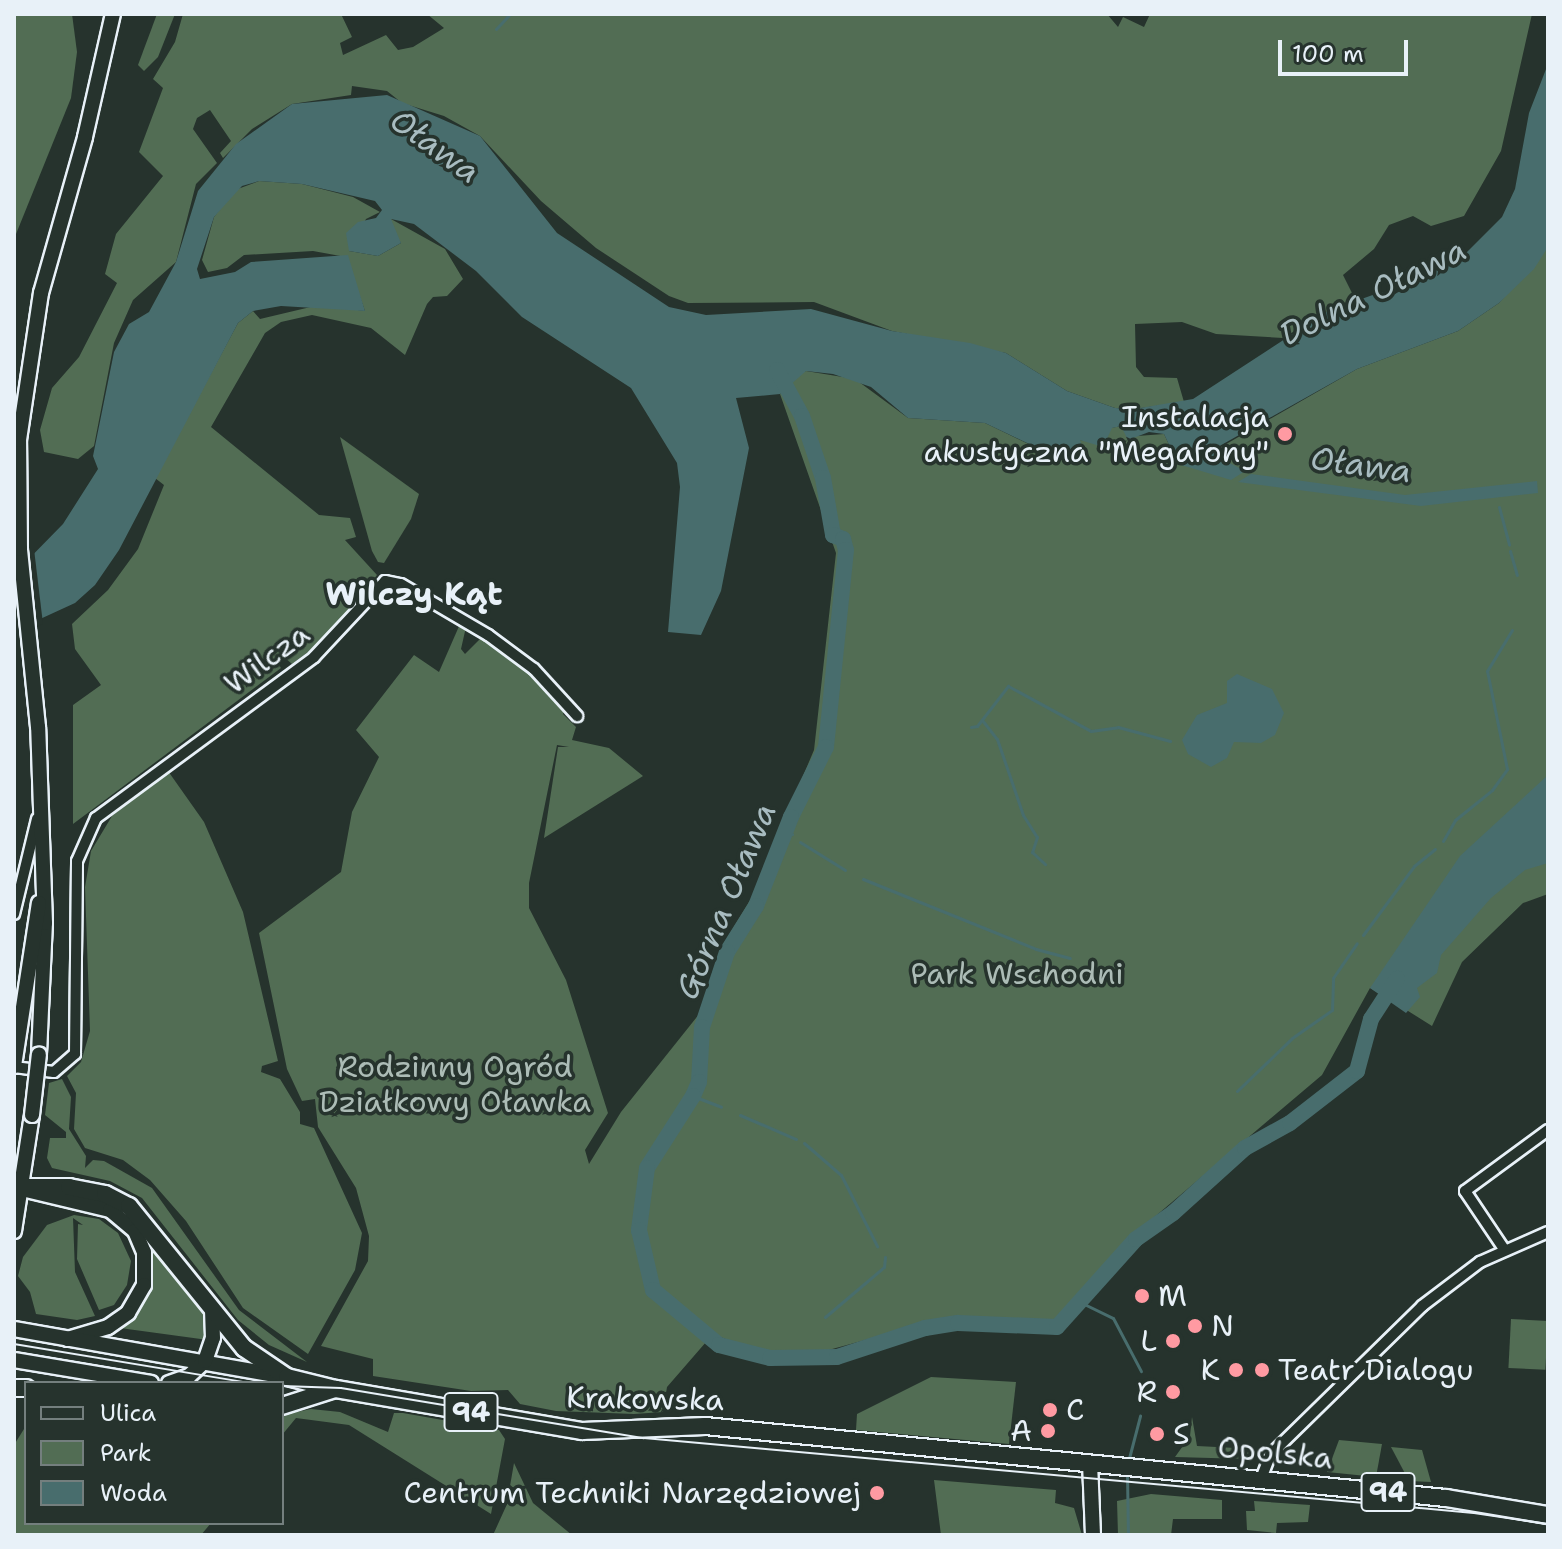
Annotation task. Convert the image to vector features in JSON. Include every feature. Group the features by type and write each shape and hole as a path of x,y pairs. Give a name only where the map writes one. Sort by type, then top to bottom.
{"main road":[{"path":"14,1231 39,1054 45,923 41,895 38,727 20,549 19,440 41,293 82,150 113,14"},
{"path":"15,1061 41,895"},
{"path":"18,1187 110,1210 130,1224 142,1245 144,1285 128,1313 108,1327 68,1339"},
{"name":"94","path":"18,1187 69,1187 105,1194 129,1206 212,1313 244,1348 287,1377"},
{"path":"172,1381 203,1363 213,1338 212,1313"},
{"name":"Krakowska","path":"14,1329 582,1431 705,1426 1090,1463"},
{"path":"14,1360 139,1381"},
{"name":"94","path":"284,1404 336,1389"},
{"path":"1090,1463 1093,1535"},
{"name":"Opolska","path":"1090,1463 1457,1499 1548,1515"}],"street":[{"name":"Wilcza","path":"15,1061 54,1072 75,1054 77,861 90,827 129,790 314,657 385,581 401,584 488,635 534,669 577,716"},
{"path":"14,914 41,804"},
{"path":"1504,1249 1465,1191 1548,1130"},
{"path":"1261,1479 1270,1455 1389,1336 1466,1272 1504,1249 1548,1232"}],"green space":[{"path":"14,14 72,14 77,52 71,98 14,239"},
{"path":"157,14 175,14 158,57 144,71 138,65"},
{"path":"183,14 341,14 352,37 340,43 343,55 386,35 398,50 413,47 444,28 427,14 1107,14 1118,27 1123,17 1144,27 1150,14 1532,14 1501,151 1464,216 1431,226 1413,216 1389,225 1374,249 1343,275 1356,301 1328,311 1283,338 1216,334 1182,322 1135,324 1136,367 1144,377 1177,378 1184,402 1134,409 1115,408 1067,391 1006,353 892,331 814,302 688,303 669,296 596,248 541,201 480,136 444,116 402,103 387,91 352,86 351,95 292,104 252,129 223,158 220,153 231,141 210,110 197,118 193,129 217,163 196,184 176,262 133,300 114,343 94,446 78,459 44,452 40,430 52,388 79,357 117,283 105,274 116,234 163,176 139,152 163,88 153,79 175,42"},
{"path":"259,181 302,184 353,197 380,212 366,219 349,251 378,256 401,243 389,225 391,219 445,249 463,279 447,296 433,297 427,304 405,355 371,328 312,315 281,322 265,333 211,427 319,515 350,518 356,537 345,540 377,575 329,636 292,664 284,657 278,661 281,668 73,824 73,705 101,685 75,649 72,624 108,590 138,549 164,485 155,478 238,323 253,311 260,319 319,305 365,311 346,257 313,251 244,255 227,268 208,272 202,260 214,217 235,190"},
{"name":"Park Wschodni","path":"1548,247 1548,775 1377,992 1370,988 1322,1075 1145,1225 1090,1280 1066,1315 1047,1324 949,1317 825,1351 758,1352 713,1334 667,1387 663,1412 634,1414 556,1411 520,1404 508,1390 471,1391 373,1376 373,1359 321,1346 368,1261 369,1236 356,1188 318,1127 315,1099 302,1101 287,1069 259,933 341,872 352,812 379,757 356,730 414,655 439,672 460,624 466,627 461,649 465,654 483,636 530,669 565,708 563,714 576,727 572,740 609,748 643,776 544,838 558,747 569,747 557,745 529,883 529,908 566,980 608,1113 585,1150 589,1164 621,1112 704,1008 721,948 752,897 814,750 836,553 780,394 797,375 806,371 855,379 908,418 985,423 1066,462 1079,440 1096,441 1111,428 1121,426 1137,436 1164,434 1178,464 1214,451 1357,369 1458,331 1499,303"},
{"path":"340,437 419,494 411,519 384,563 378,562 372,551"},
{"name":"Rodzinny Ogród Działkowy Oławka","path":"168,771 204,822 243,912 278,1061 262,1066 261,1072 280,1079 300,1112 300,1124 314,1128 362,1233 355,1270 308,1354 243,1308 186,1221 150,1180 123,1160 85,1148 74,1129 76,1093 67,1076 81,1062 90,1031 85,887 91,851 112,816"},
{"path":"1548,836 1548,894 1523,903 1462,962 1432,1026 1389,999"},
{"path":"62,1079 71,1097 69,1129 86,1156 85,1168 93,1160 104,1161 152,1188 239,1310 307,1362 269,1345 238,1320 142,1198 110,1181 52,1168 47,1158 50,1138 66,1138 66,1132 45,1115 49,1083"},
{"path":"51,1189 100,1198 123,1209 137,1220 202,1307 208,1340 120,1328 139,1308 149,1286 145,1239 117,1207"},
{"path":"74,1215 99,1219 118,1233 131,1261 127,1285 114,1305 99,1310 77,1259 78,1224 83,1225 73,1218 75,1272 95,1316 77,1320 36,1314 30,1292 18,1276 23,1257 47,1225"},
{"path":"1511,1319 1548,1321 1545,1370 1508,1368"},
{"path":"931,1377 1016,1382 1009,1444 856,1430 857,1414"},
{"path":"311,1409 340,1412 388,1432 394,1413 403,1413 499,1430 505,1439 491,1514 349,1425 296,1418 284,1433 284,1415"},
{"path":"1192,1417 1197,1446 1256,1449 1247,1459 1175,1457 1190,1436"},
{"path":"24,1429 24,1525 209,1525 201,1535 14,1535 14,1445"},
{"path":"1339,1440 1382,1444 1376,1477 1327,1472"},
{"path":"1391,1447 1422,1450 1431,1482 1409,1481"},
{"path":"514,1463 533,1503 572,1535 493,1535 508,1502 517,1502 518,1491 510,1486"},
{"path":"934,1480 1056,1490 1055,1503 1074,1508 1082,1535 941,1535"},
{"path":"1151,1494 1222,1500 1222,1519 1173,1519 1171,1535 1118,1535 1117,1501"},
{"path":"1254,1501 1310,1505 1308,1522 1277,1523 1276,1533 1247,1530 1246,1511 1255,1511"}],"water":[{"name":"Oława","path":"1548,64 1548,247 1534,269 1499,303 1458,331 1357,369 1216,448 1218,457 1245,471 1231,480 1178,464 1164,434 1149,432 1128,440 1121,426 1112,428 1103,447 1080,440 1083,451 1070,454 1067,462 985,423 908,418 871,387 833,374 806,371 780,394 736,398 749,448 721,591 701,635 668,632 680,487 677,463 631,388 522,317 476,271 414,224 391,219 401,243 378,256 349,251 346,233 358,222 376,218 382,210 375,201 302,184 259,181 242,186 214,217 197,269 200,279 235,272 251,262 348,255 365,311 281,306 253,311 238,323 119,550 95,585 75,603 14,631 14,574 63,524 98,469 93,456 114,352 129,324 149,312 176,262 198,191 236,144 292,104 387,95 480,136 557,233 669,307 706,315 811,309 892,331 970,343 1006,353 1067,391 1115,408 1134,409 1193,399 1328,311 1381,292 1395,294 1466,253 1502,217 1515,189 1529,113"},
{"path":"1251,474 1405,495 1537,481 1538,493 1421,506 1238,482"},
{"path":"1237,674 1272,689 1284,713 1275,735 1261,743 1234,742 1227,758 1211,767 1188,754 1182,740 1197,715 1227,703 1227,681"},
{"path":"1548,775 1548,863 1525,870 1491,898 1441,955 1437,973 1417,988 1420,997 1406,1013 1370,988 1460,856"}],"pier":[{"path":"34,549 43,624 14,635 14,569"}],"waterway":[{"path":"496,29 510,14"},
{"name":"Górna Oława","path":"777,370 802,416 823,478 833,535 843,539 846,550 826,747 791,817 756,906 727,952 702,1027 699,1082 647,1168 639,1230 653,1290 719,1345 770,1358 837,1357 925,1328 958,1323 1057,1327 1136,1239 1173,1213 1245,1148 1290,1123 1357,1071 1371,1019 1397,979"},
{"path":"1499,507 1509,545"},
{"path":"1510,551 1517,575"},
{"path":"1443,841 1455,820 1492,790 1507,769 1487,671 1512,630"},
{"path":"971,727 977,726 1008,686 1091,731 1118,727 1170,741"},
{"path":"982,720 997,739 1023,815 1037,837 1032,852 1045,864"},
{"name":"Górna Oława","path":"786,829 792,834"},
{"path":"800,842 845,870"},
{"path":"1363,935 1414,866 1435,849"},
{"path":"863,879 1036,949 1070,958"},
{"path":"1237,1091 1292,1038 1332,1010 1333,978 1357,943"},
{"path":"693,1096 721,1107"},
{"path":"740,1115 796,1139"},
{"path":"804,1143 841,1175 877,1246"},
{"path":"825,1317 884,1267 885,1257"},
{"path":"1082,1303 1113,1318 1141,1371"},
{"path":"1128,1462 1140,1416"},
{"path":"1127,1474 1128,1535"}],"tram line":[{"path":"14,1344 237,1381"},
{"path":"284,1386 341,1388 644,1438 1474,1513 1548,1524"}],"place":[{"name":"Instalacja akustyczna \"Megafony\"","path":"1285,434"},
{"name":"M","path":"1142,1296"},
{"name":"N","path":"1195,1326"},
{"name":"L","path":"1173,1341"},
{"name":"K","path":"1236,1370"},
{"name":"Teatr Dialogu","path":"1262,1370"},
{"name":"R","path":"1173,1392"},
{"name":"C","path":"1050,1410"},
{"name":"A","path":"1048,1431"},
{"name":"S","path":"1157,1434"},
{"name":"Centrum Techniki Narzędziowej","path":"877,1493"}],"district":[{"name":"Wilczy Kąt","path":"414,594"}],"water label":[{"name":"Dolna Oława","path":"1373,292"}]}
